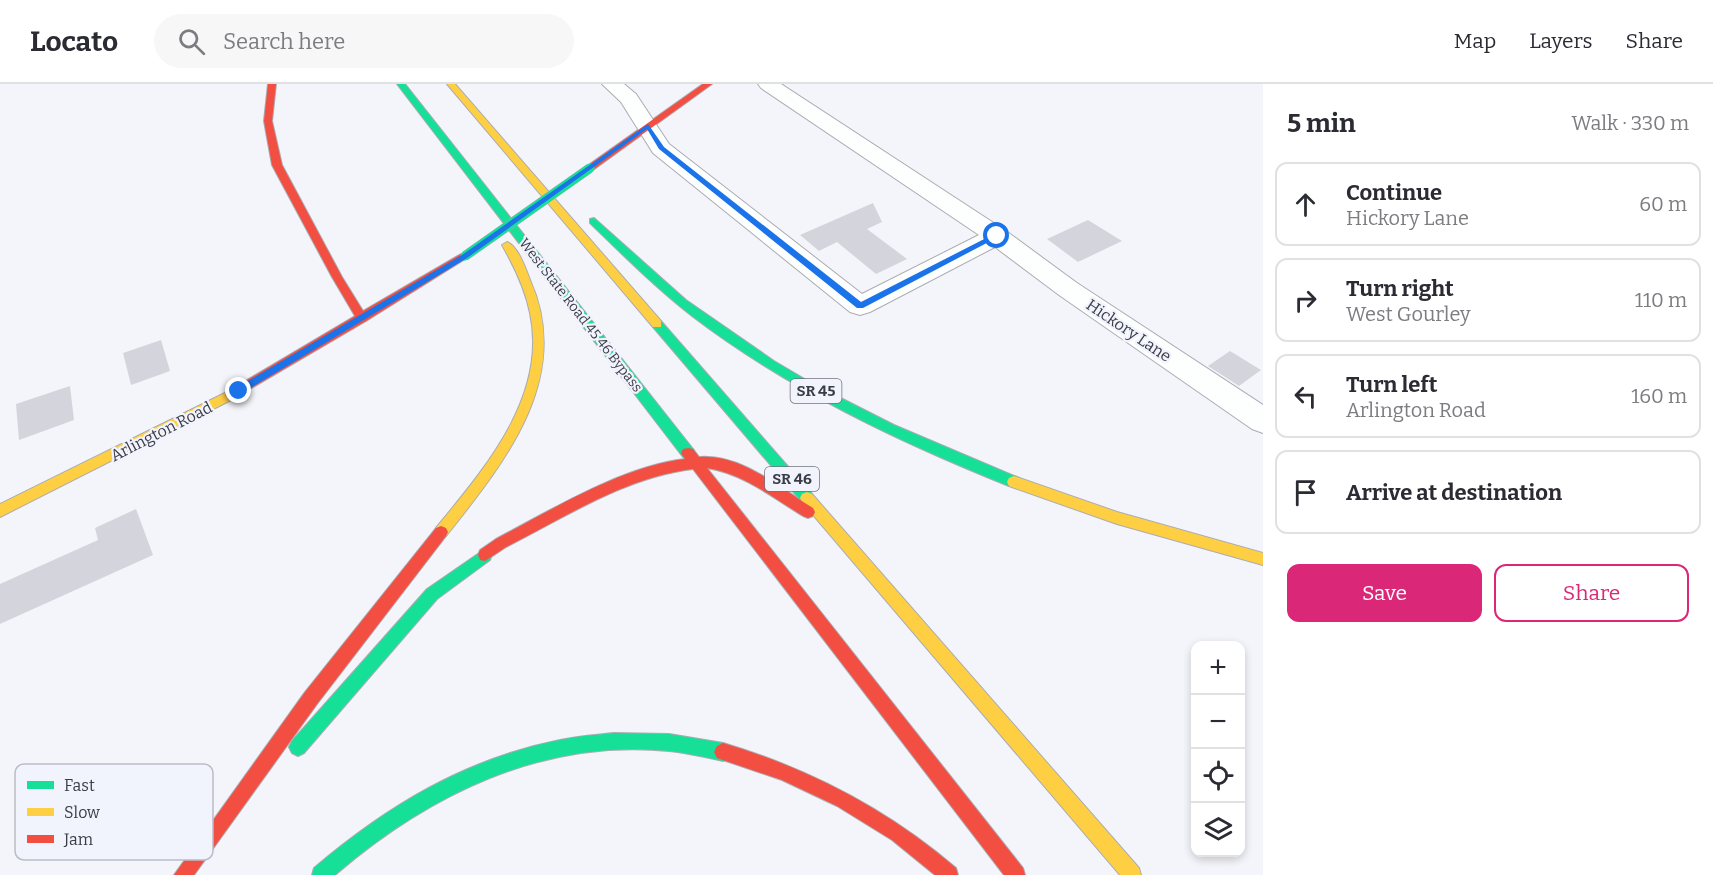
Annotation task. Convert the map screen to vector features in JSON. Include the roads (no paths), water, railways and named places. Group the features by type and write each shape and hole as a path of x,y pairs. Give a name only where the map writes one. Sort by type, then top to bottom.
{"main road":[{"path":"272,84 268,121 277,165 337,277 362,318"},
{"name":"West State Road 45 46 Bypass","path":"401,84 1016,875"},
{"path":"451,84 568,196"},
{"name":"SR 46","path":"451,84 1132,875"},
{"name":"Arlington Road","path":"0,511 239,391 465,256 708,84"},
{"path":"213,832 293,719 497,459 527,401 538,360 538,315 530,289 460,160"},
{"name":"SR 45","path":"585,212 635,260 708,322 799,382 857,413 920,444 1123,522 1263,559"},
{"path":"288,758 403,623 454,575 501,543 644,474 694,462 728,466 833,527"},
{"path":"321,875 366,837 405,810 480,771 521,756 573,745 619,740 675,742 734,753 788,770 839,796 875,819 949,875"},
{"path":"213,847 265,785"},
{"path":"183,875 194,860"},
{"path":"189,875 202,860"}],"street":[{"path":"612,84 629,98 662,148 860,306 997,236"},
{"name":"Hickory Lane","path":"768,84 997,236 1068,289 1263,421"}]}
